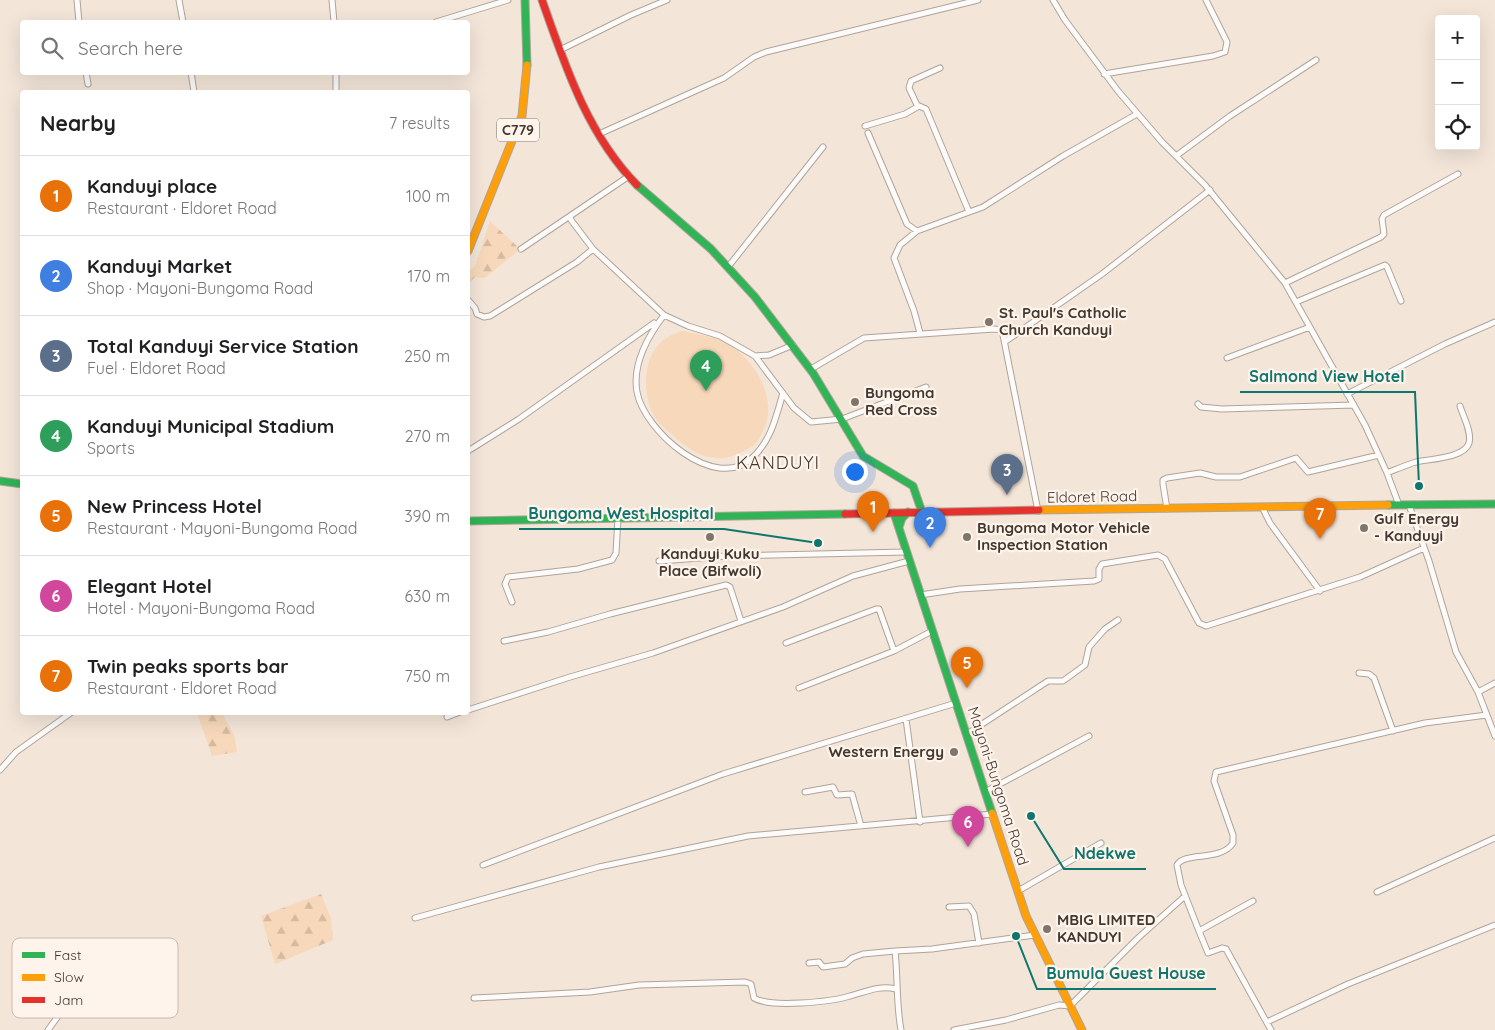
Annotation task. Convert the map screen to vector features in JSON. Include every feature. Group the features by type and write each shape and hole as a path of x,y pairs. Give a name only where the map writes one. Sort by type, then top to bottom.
{"main road":[{"name":"C779","path":"470,247 522,116 528,56 525,0"},
{"path":"542,0 560,50 599,134 616,162 629,176 699,237 747,286 811,369 863,456 912,486 922,512"},
{"path":"0,481 20,484"},
{"name":"Eldoret Road","path":"470,522 908,512 1038,512 1495,504"},
{"path":"899,527 902,518 908,512"},
{"path":"891,513 899,527 903,544"},
{"path":"891,513 903,544"},
{"name":"Eldoret Road","path":"470,517 557,516 599,518"},
{"name":"Mayoni-Bungoma Road","path":"903,544 1018,891 1035,935 1082,1030"}],"street":[{"path":"77,0 79,20"},
{"path":"179,0 183,20"},
{"path":"332,0 334,20"},
{"path":"443,20 508,0"},
{"path":"560,50 631,15 667,0"},
{"path":"599,134 724,78 754,57 766,52 978,0"},
{"path":"1053,0 1104,74 1137,114 1210,190 1286,283 1354,405 1379,455 1399,505"},
{"path":"1104,74 1213,56 1225,52 1227,42 1206,0"},
{"path":"1176,156 1230,116 1316,60"},
{"path":"940,68 909,83 909,88 919,106 926,110 969,212"},
{"path":"86,75 88,84"},
{"path":"191,75 194,90"},
{"path":"336,75 336,90"},
{"path":"865,126 905,114 919,106"},
{"path":"920,333 914,311 894,258 900,245 917,231 983,207 1063,156 1137,114"},
{"path":"868,133 906,224 917,231"},
{"path":"728,267 823,147"},
{"path":"1286,283 1381,236 1384,231 1382,219 1384,215 1458,174"},
{"path":"521,249 629,176"},
{"path":"1006,341 1102,274 1210,190"},
{"path":"570,216 592,249 664,315 688,326 720,336 755,356 794,408 811,422 842,419 926,387"},
{"path":"470,302 477,314 484,317 490,316 577,262 592,249"},
{"path":"1296,302 1385,265 1388,267 1401,301"},
{"path":"664,315 646,341 637,372 637,391 640,404 650,420 667,440 685,456 720,468 744,464 763,446 771,432 782,393"},
{"path":"470,450 519,419 643,332 664,315"},
{"path":"1347,394 1445,344 1495,322"},
{"path":"1227,358 1310,326"},
{"path":"811,369 864,338 920,333 1002,330 1006,341 1038,512"},
{"path":"755,356 769,355 793,345"},
{"path":"1198,404 1201,407 1222,409 1354,405"},
{"path":"1387,473 1419,462 1458,454 1465,449 1469,445 1470,437 1460,406"},
{"path":"1167,509 1163,480 1167,478 1200,473 1216,477 1240,477 1296,458 1308,472 1379,455"},
{"path":"1409,505 1456,652 1478,692 1495,736"},
{"path":"1262,507 1270,523 1320,591"},
{"path":"512,602 505,584 508,577 578,569 612,560 616,554 618,518"},
{"path":"920,595 960,589 1094,581 1099,579 1099,569 1102,564 1153,554 1164,559 1199,623 1203,626 1360,577 1424,548"},
{"path":"659,561 727,556 906,552"},
{"path":"470,709 653,653 782,606 853,576 909,561"},
{"path":"504,641 548,632 610,614 726,585 730,587 741,621"},
{"path":"786,644 879,609 894,651"},
{"path":"967,734 1048,681 1064,681 1079,670 1086,663 1089,647 1106,628 1118,620"},
{"path":"799,688 894,651 932,632"},
{"path":"1359,673 1369,674 1374,678 1394,731"},
{"path":"1478,692 1495,683"},
{"path":"483,865 723,774 956,703"},
{"path":"0,770 16,752 68,715"},
{"path":"1271,1030 1226,949 1222,948 1208,953 1185,896 1177,868 1179,861 1220,853 1232,846 1234,840 1214,781 1216,772 1425,724 1487,715"},
{"path":"906,718 920,822"},
{"path":"985,792 1089,736"},
{"path":"805,792 833,787 837,796 852,794 861,826"},
{"path":"415,918 560,876 766,834 920,822 992,814"},
{"path":"1377,892 1495,838"},
{"path":"1018,891 1101,843"},
{"path":"954,1030 1006,1020 1059,1006 1070,1006 1138,938 1185,896"},
{"path":"1198,931 1253,901"},
{"path":"949,907 969,906 974,914 979,943"},
{"path":"1267,1022 1348,984 1495,926"},
{"path":"809,963 819,962 823,967 845,964 852,958 863,954 979,943 1035,935"},
{"path":"895,951 898,976 896,989 901,1030"},
{"path":"474,998 590,992 639,985 745,982 751,984 754,998 767,1003 839,998 872,988 896,989"},
{"path":"48,1030 57,1018"}],"green space":[{"path":"490,221 520,249 485,278 475,277 470,282 470,271 475,266"},
{"path":"682,331 710,337 726,343 747,359 755,370 762,382 768,408 767,421 758,441 753,446 727,457 704,456 693,451 678,440 654,416 647,397 646,375 648,364 657,346 667,338"},
{"path":"198,715 223,715 234,735 237,752 212,756"},
{"path":"321,894 331,918 333,940 275,964 261,916"}],"traffic: fast":[{"path":"525,0 527,65"},
{"path":"637,185 711,249 755,297 813,373 863,456 913,486 922,512"},
{"path":"0,481 20,484"},
{"path":"1388,505 1495,504"},
{"path":"899,527 902,518 908,512"},
{"path":"894,513 992,813"},
{"path":"470,521 845,514"}],"traffic: slow":[{"path":"470,246 522,116 527,65"},
{"path":"1039,510 1388,505"},
{"path":"992,813 1026,916 1082,1030"}],"traffic: jam":[{"path":"542,0 579,98 604,144 637,185"},
{"path":"845,514 1039,510"}],"place":[{"name":"St. Paul's Catholic Church Kanduyi","path":"989,322"},
{"name":"Kanduyi Municipal Stadium","path":"706,391"},
{"name":"Bungoma Red Cross","path":"855,402"},
{"name":"Salmond View Hotel","path":"1419,486"},
{"name":"Total Kanduyi Service Station","path":"1007,495"},
{"name":"Gulf Energy - Kanduyi","path":"1364,528"},
{"name":"Kanduyi place","path":"873,532"},
{"name":"Kanduyi Kuku Place (Bifwoli)","path":"710,537"},
{"name":"Bungoma Motor Vehicle Inspection Station","path":"967,537"},
{"name":"Twin peaks sports bar","path":"1320,539"},
{"name":"Bungoma West Hospital","path":"818,543"},
{"name":"Kanduyi Market","path":"930,548"},
{"name":"New Princess Hotel","path":"967,688"},
{"name":"Western Energy","path":"954,752"},
{"name":"Ndekwe","path":"1031,816"},
{"name":"Elegant Hotel","path":"968,847"},
{"name":"MBIG LIMITED KANDUYI","path":"1047,929"},
{"name":"Bumula Guest House","path":"1016,936"}],"district":[{"name":"KANDUYI","path":"778,463"}]}
